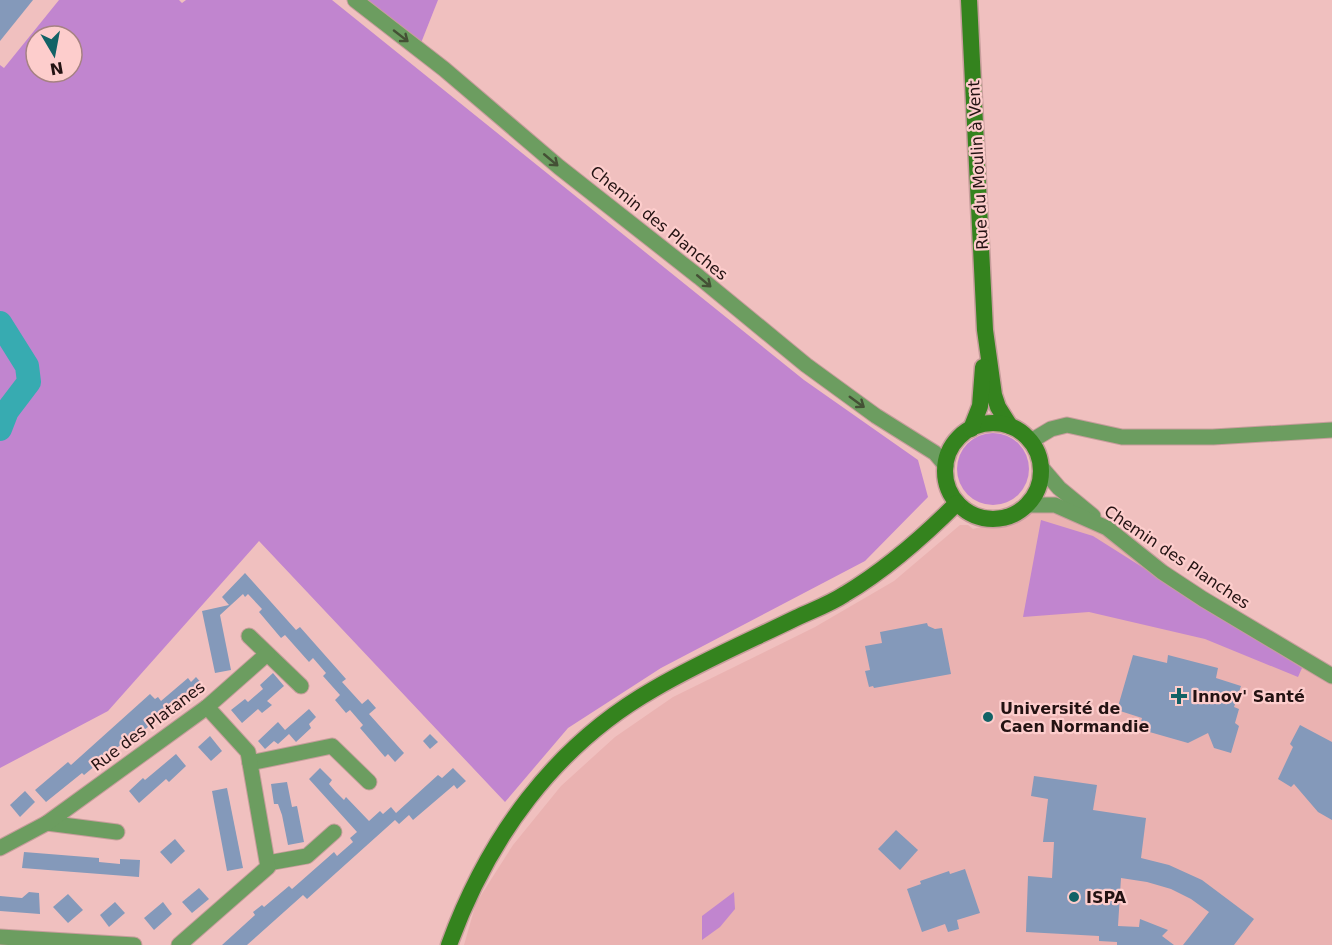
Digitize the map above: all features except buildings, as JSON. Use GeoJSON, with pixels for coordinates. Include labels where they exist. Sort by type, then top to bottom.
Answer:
{"type":"FeatureCollection","features":[{"type":"Feature","properties":{"kind":"main road","name":"Rue du Moulin à Vent"},"geometry":{"type":"LineString","coordinates":[[969,0],[985,330]]}},
{"type":"Feature","properties":{"kind":"main road"},"geometry":{"type":"LineString","coordinates":[[971,429],[980,406],[985,330]]}},
{"type":"Feature","properties":{"kind":"main road"},"geometry":{"type":"LineString","coordinates":[[985,330],[994,395],[998,407],[1010,426]]}},
{"type":"Feature","properties":{"kind":"main road"},"geometry":{"type":"LineString","coordinates":[[986,424],[1010,426],[1031,441],[1040,458],[1041,481],[1036,494],[1028,505],[1012,516],[990,519],[967,511],[957,503],[948,486],[946,466],[949,453],[958,439],[971,429],[986,424]]}},
{"type":"Feature","properties":{"kind":"main road"},"geometry":{"type":"LineString","coordinates":[[450,945],[461,913],[477,879],[510,821],[545,778],[599,726],[653,690],[682,674],[844,595],[888,566],[957,503]]}},
{"type":"Feature","properties":{"kind":"street","name":"Chemin des Planches"},"geometry":{"type":"LineString","coordinates":[[355,0],[444,69],[559,167],[806,365],[876,416],[934,453],[946,466]]}},
{"type":"Feature","properties":{"kind":"street"},"geometry":{"type":"LineString","coordinates":[[1031,441],[1051,429],[1068,426],[1122,436],[1213,437],[1332,430]]}},
{"type":"Feature","properties":{"kind":"street"},"geometry":{"type":"LineString","coordinates":[[1041,467],[1059,488],[1107,528]]}},
{"type":"Feature","properties":{"kind":"street","name":"Chemin des Planches"},"geometry":{"type":"LineString","coordinates":[[1028,505],[1055,505],[1107,528],[1162,572],[1332,676]]}},
{"type":"Feature","properties":{"kind":"street"},"geometry":{"type":"LineString","coordinates":[[249,636],[301,686]]}},
{"type":"Feature","properties":{"kind":"street","name":"Rue des Platanes"},"geometry":{"type":"LineString","coordinates":[[0,848],[47,823],[207,707],[267,654]]}},
{"type":"Feature","properties":{"kind":"street"},"geometry":{"type":"LineString","coordinates":[[179,945],[267,870],[268,863],[248,752],[207,707]]}},
{"type":"Feature","properties":{"kind":"street"},"geometry":{"type":"LineString","coordinates":[[250,763],[332,746],[369,782]]}},
{"type":"Feature","properties":{"kind":"street"},"geometry":{"type":"LineString","coordinates":[[47,823],[117,832]]}},
{"type":"Feature","properties":{"kind":"street"},"geometry":{"type":"LineString","coordinates":[[268,863],[307,856],[334,832]]}},
{"type":"Feature","properties":{"kind":"street"},"geometry":{"type":"LineString","coordinates":[[0,937],[134,945]]}},
{"type":"Feature","properties":{"kind":"shaded area"},"geometry":{"type":"Polygon","coordinates":[[[59,0],[179,0],[182,3],[186,0],[332,0],[804,380],[918,460],[928,497],[865,561],[661,668],[568,728],[505,802],[259,541],[108,711],[0,768],[0,65],[4,68],[24,43],[24,84],[84,84],[84,24],[40,24],[59,0]]]}},
{"type":"Feature","properties":{"kind":"shaded area"},"geometry":{"type":"Polygon","coordinates":[[[368,0],[438,0],[421,43],[368,0]]]}},
{"type":"Feature","properties":{"kind":"shaded area"},"geometry":{"type":"Polygon","coordinates":[[[993,433],[1013,439],[1023,449],[1029,469],[1023,489],[1013,499],[993,505],[973,499],[963,489],[957,469],[963,449],[973,439],[993,433]]]}},
{"type":"Feature","properties":{"kind":"shaded area","name":"Université de Caen Normandie"},"geometry":{"type":"Polygon","coordinates":[[[1043,508],[1101,533],[1121,550],[1162,572],[1332,676],[1332,945],[464,945],[476,903],[513,845],[561,786],[615,737],[673,697],[815,627],[894,581],[960,525],[968,525],[973,529],[1025,516],[1030,511],[1043,508]]]}},
{"type":"Feature","properties":{"kind":"shaded area"},"geometry":{"type":"Polygon","coordinates":[[[1041,520],[1093,536],[1302,668],[1298,677],[1205,639],[1089,612],[1023,617],[1041,520]]]}},
{"type":"Feature","properties":{"kind":"shaded area"},"geometry":{"type":"Polygon","coordinates":[[[734,892],[735,909],[720,927],[702,940],[702,916],[734,892]]]}},
{"type":"Feature","properties":{"kind":"waterway"},"geometry":{"type":"LineString","coordinates":[[0,323],[27,366],[29,382],[7,411],[0,429]]}},
{"type":"Feature","properties":{"kind":"place","name":"Innov' Santé"},"geometry":{"type":"Point","coordinates":[1179,696]}},
{"type":"Feature","properties":{"kind":"place","name":"Université de Caen Normandie"},"geometry":{"type":"Point","coordinates":[988,717]}},
{"type":"Feature","properties":{"kind":"place","name":"ISPA"},"geometry":{"type":"Point","coordinates":[1074,897]}}]}
